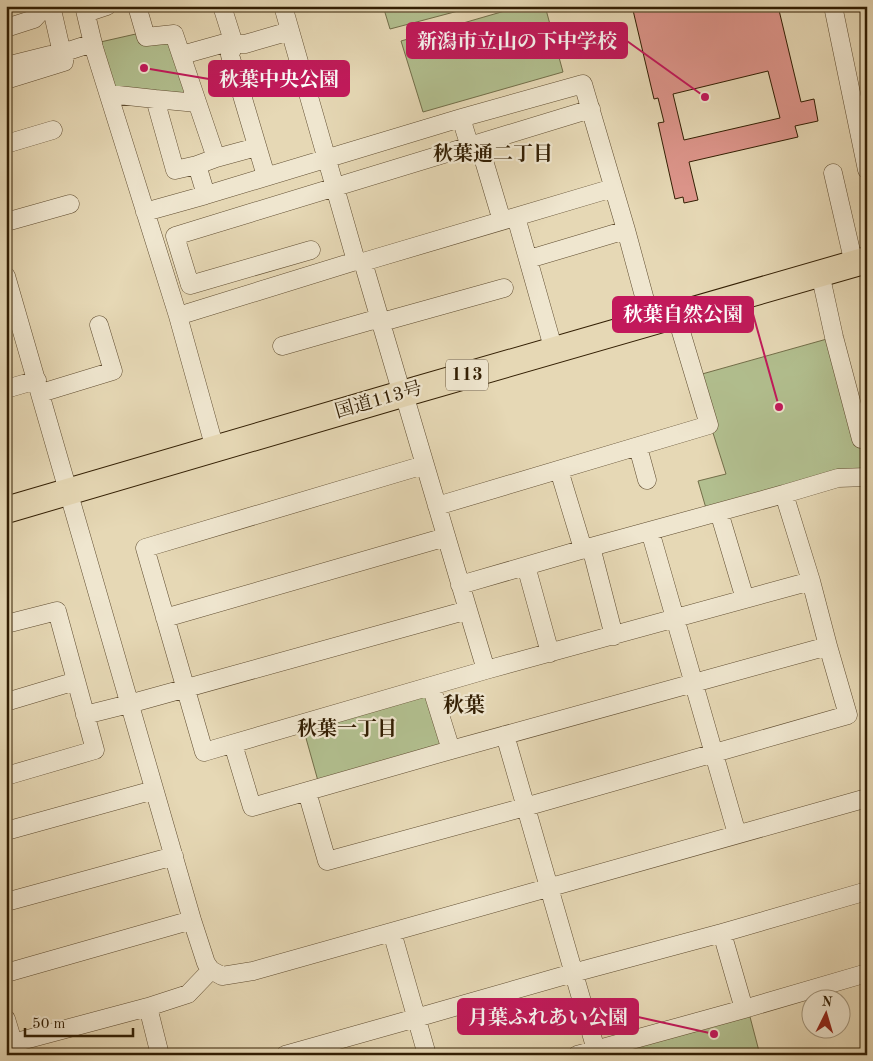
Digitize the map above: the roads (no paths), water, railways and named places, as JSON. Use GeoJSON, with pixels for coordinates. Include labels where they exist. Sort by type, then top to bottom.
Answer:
{"type":"FeatureCollection","features":[{"type":"Feature","properties":{"kind":"highway","name":"国道113号"},"geometry":{"type":"LineString","coordinates":[[6,510],[860,262]]}},
{"type":"Feature","properties":{"kind":"street"},"geometry":{"type":"LineString","coordinates":[[107,6],[85,9],[93,43],[178,316],[215,449]]}},
{"type":"Feature","properties":{"kind":"street"},"geometry":{"type":"LineString","coordinates":[[137,6],[146,37],[174,34],[216,158]]}},
{"type":"Feature","properties":{"kind":"street"},"geometry":{"type":"LineString","coordinates":[[222,6],[234,44],[230,55],[266,176]]}},
{"type":"Feature","properties":{"kind":"street"},"geometry":{"type":"LineString","coordinates":[[283,6],[335,187],[381,320],[486,670]]}},
{"type":"Feature","properties":{"kind":"street"},"geometry":{"type":"LineString","coordinates":[[833,6],[867,170]]}},
{"type":"Feature","properties":{"kind":"street"},"geometry":{"type":"LineString","coordinates":[[6,28],[34,19],[43,8],[53,14],[64,62]]}},
{"type":"Feature","properties":{"kind":"street"},"geometry":{"type":"LineString","coordinates":[[182,55],[225,43],[244,44],[290,31]]}},
{"type":"Feature","properties":{"kind":"street"},"geometry":{"type":"LineString","coordinates":[[64,62],[65,52],[93,43]]}},
{"type":"Feature","properties":{"kind":"street"},"geometry":{"type":"LineString","coordinates":[[6,66],[52,54],[60,44]]}},
{"type":"Feature","properties":{"kind":"street"},"geometry":{"type":"LineString","coordinates":[[6,80],[64,62]]}},
{"type":"Feature","properties":{"kind":"street"},"geometry":{"type":"LineString","coordinates":[[146,212],[460,118],[583,84],[651,322]]}},
{"type":"Feature","properties":{"kind":"street"},"geometry":{"type":"LineString","coordinates":[[109,94],[197,103]]}},
{"type":"Feature","properties":{"kind":"street"},"geometry":{"type":"LineString","coordinates":[[155,99],[175,170],[257,147]]}},
{"type":"Feature","properties":{"kind":"street"},"geometry":{"type":"LineString","coordinates":[[311,250],[190,286],[175,236],[591,109]]}},
{"type":"Feature","properties":{"kind":"street"},"geometry":{"type":"LineString","coordinates":[[460,118],[529,259],[554,351]]}},
{"type":"Feature","properties":{"kind":"street"},"geometry":{"type":"LineString","coordinates":[[6,144],[53,130]]}},
{"type":"Feature","properties":{"kind":"street"},"geometry":{"type":"LineString","coordinates":[[197,164],[206,195]]}},
{"type":"Feature","properties":{"kind":"street"},"geometry":{"type":"LineString","coordinates":[[833,173],[860,262]]}},
{"type":"Feature","properties":{"kind":"street"},"geometry":{"type":"LineString","coordinates":[[178,316],[614,188]]}},
{"type":"Feature","properties":{"kind":"street"},"geometry":{"type":"LineString","coordinates":[[6,222],[70,204]]}},
{"type":"Feature","properties":{"kind":"street"},"geometry":{"type":"LineString","coordinates":[[529,259],[626,230]]}},
{"type":"Feature","properties":{"kind":"street"},"geometry":{"type":"LineString","coordinates":[[820,273],[834,337],[861,439],[867,438]]}},
{"type":"Feature","properties":{"kind":"street"},"geometry":{"type":"LineString","coordinates":[[6,276],[192,920],[206,963],[212,970],[222,976],[253,971],[867,798]]}},
{"type":"Feature","properties":{"kind":"street"},"geometry":{"type":"LineString","coordinates":[[282,346],[504,288]]}},
{"type":"Feature","properties":{"kind":"street"},"geometry":{"type":"LineString","coordinates":[[437,506],[710,426],[676,315]]}},
{"type":"Feature","properties":{"kind":"street"},"geometry":{"type":"LineString","coordinates":[[6,389],[39,387],[113,371],[99,325]]}},
{"type":"Feature","properties":{"kind":"street"},"geometry":{"type":"LineString","coordinates":[[638,447],[647,480]]}},
{"type":"Feature","properties":{"kind":"street"},"geometry":{"type":"LineString","coordinates":[[424,465],[145,548],[204,752],[486,670],[811,581]]}},
{"type":"Feature","properties":{"kind":"street"},"geometry":{"type":"LineString","coordinates":[[559,470],[587,548],[614,636]]}},
{"type":"Feature","properties":{"kind":"street"},"geometry":{"type":"LineString","coordinates":[[460,585],[838,478],[867,477]]}},
{"type":"Feature","properties":{"kind":"street"},"geometry":{"type":"LineString","coordinates":[[307,792],[327,861],[848,716],[811,581],[784,494]]}},
{"type":"Feature","properties":{"kind":"street"},"geometry":{"type":"LineString","coordinates":[[718,512],[745,599]]}},
{"type":"Feature","properties":{"kind":"street"},"geometry":{"type":"LineString","coordinates":[[650,531],[737,834]]}},
{"type":"Feature","properties":{"kind":"street"},"geometry":{"type":"LineString","coordinates":[[165,618],[446,537]]}},
{"type":"Feature","properties":{"kind":"street"},"geometry":{"type":"LineString","coordinates":[[526,566],[550,653]]}},
{"type":"Feature","properties":{"kind":"street"},"geometry":{"type":"LineString","coordinates":[[6,624],[57,610],[95,750],[6,776]]}},
{"type":"Feature","properties":{"kind":"street"},"geometry":{"type":"LineString","coordinates":[[85,715],[468,610]]}},
{"type":"Feature","properties":{"kind":"street"},"geometry":{"type":"LineString","coordinates":[[233,744],[252,807],[828,646]]}},
{"type":"Feature","properties":{"kind":"street"},"geometry":{"type":"LineString","coordinates":[[6,702],[76,682]]}},
{"type":"Feature","properties":{"kind":"street"},"geometry":{"type":"LineString","coordinates":[[431,686],[452,750]]}},
{"type":"Feature","properties":{"kind":"street"},"geometry":{"type":"LineString","coordinates":[[505,735],[596,1050]]}},
{"type":"Feature","properties":{"kind":"street"},"geometry":{"type":"LineString","coordinates":[[6,831],[154,790]]}},
{"type":"Feature","properties":{"kind":"street"},"geometry":{"type":"LineString","coordinates":[[6,902],[174,856]]}},
{"type":"Feature","properties":{"kind":"street"},"geometry":{"type":"LineString","coordinates":[[286,1055],[573,972],[722,933],[867,891]]}},
{"type":"Feature","properties":{"kind":"street"},"geometry":{"type":"LineString","coordinates":[[6,973],[192,920]]}},
{"type":"Feature","properties":{"kind":"street"},"geometry":{"type":"LineString","coordinates":[[392,932],[427,1055]]}},
{"type":"Feature","properties":{"kind":"street"},"geometry":{"type":"LineString","coordinates":[[722,933],[744,1009]]}},
{"type":"Feature","properties":{"kind":"street"},"geometry":{"type":"LineString","coordinates":[[6,1019],[15,1049],[188,994],[212,970]]}},
{"type":"Feature","properties":{"kind":"street"},"geometry":{"type":"LineString","coordinates":[[578,1055],[867,973]]}},
{"type":"Feature","properties":{"kind":"street"},"geometry":{"type":"LineString","coordinates":[[148,1007],[160,1055]]}},
{"type":"Feature","properties":{"kind":"place","name":"秋葉中央公園"},"geometry":{"type":"Point","coordinates":[144,68]}},
{"type":"Feature","properties":{"kind":"place","name":"新潟市立山の下中学校"},"geometry":{"type":"Point","coordinates":[705,97]}},
{"type":"Feature","properties":{"kind":"place","name":"秋葉自然公園"},"geometry":{"type":"Point","coordinates":[779,407]}},
{"type":"Feature","properties":{"kind":"place","name":"月葉ふれあい公園"},"geometry":{"type":"Point","coordinates":[714,1034]}},
{"type":"Feature","properties":{"kind":"district","name":"秋葉通二丁目"},"geometry":{"type":"Point","coordinates":[493,155]}},
{"type":"Feature","properties":{"kind":"district","name":"秋葉"},"geometry":{"type":"Point","coordinates":[464,706]}},
{"type":"Feature","properties":{"kind":"district","name":"秋葉一丁目"},"geometry":{"type":"Point","coordinates":[347,730]}}]}
